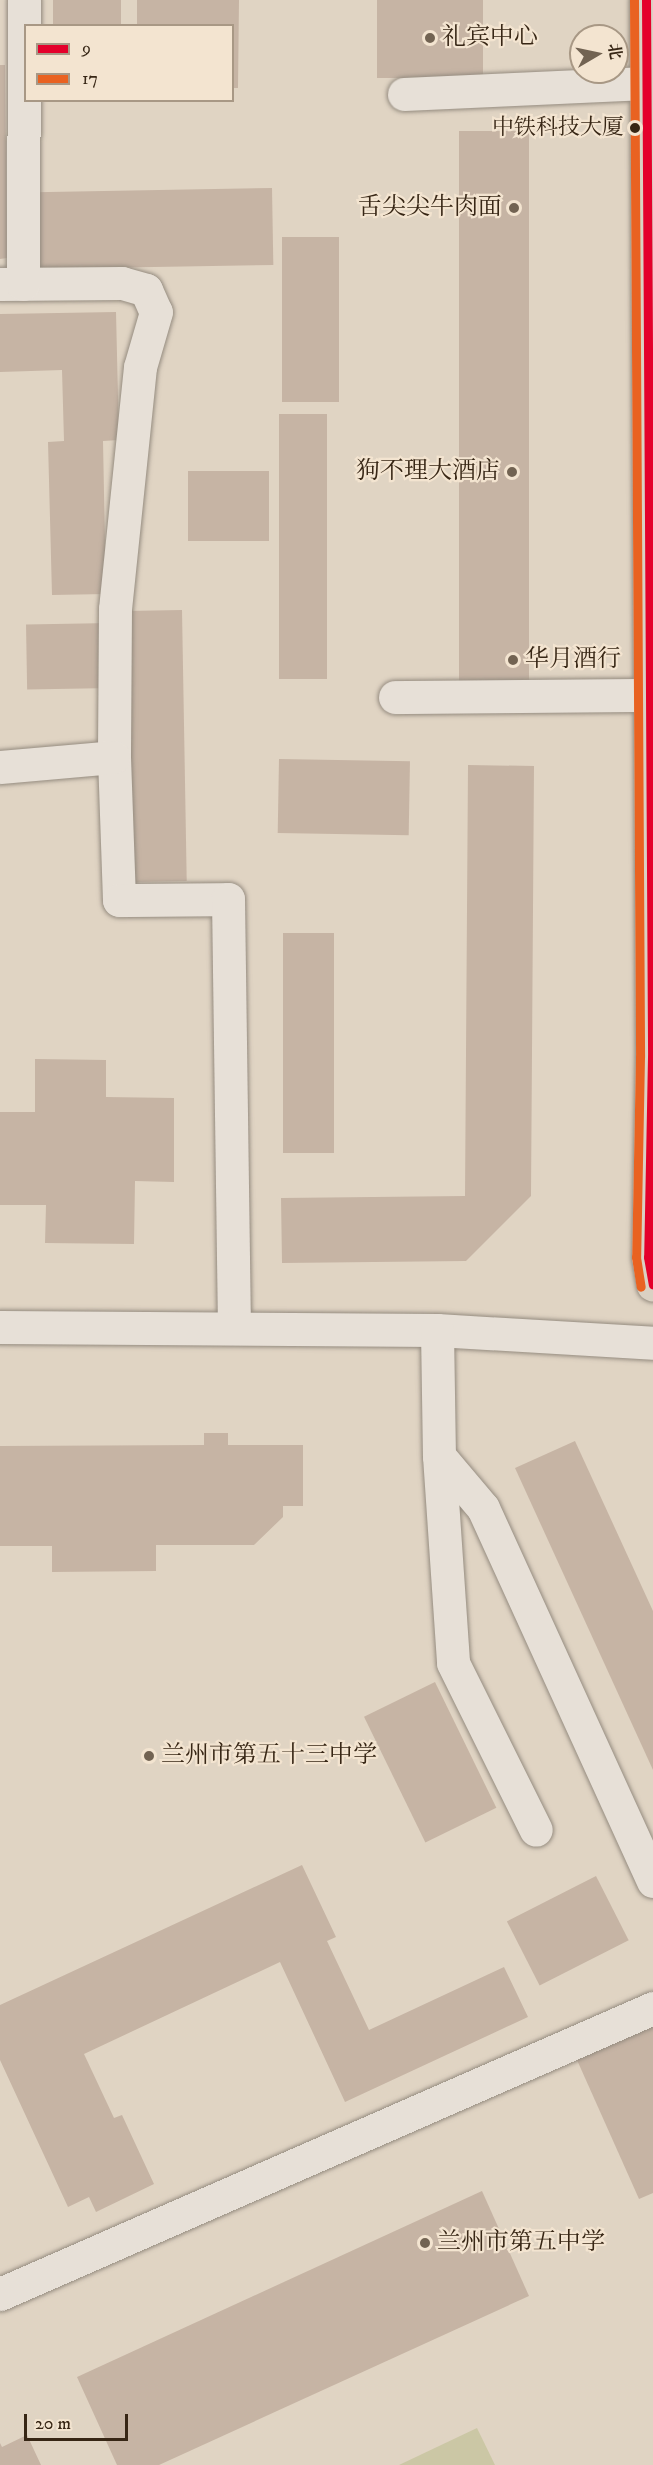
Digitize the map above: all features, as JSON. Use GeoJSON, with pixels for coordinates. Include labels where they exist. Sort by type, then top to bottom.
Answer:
{"type":"FeatureCollection","features":[{"type":"Feature","properties":{"kind":"main road"},"geometry":{"type":"LineString","coordinates":[[645,0],[652,1057],[648,1257],[653,1285]]}},
{"type":"Feature","properties":{"kind":"street"},"geometry":{"type":"LineString","coordinates":[[24,0],[12,284],[122,283],[146,290],[156,312],[142,358],[131,433],[115,609],[114,757],[119,900],[228,899],[234,1326]]}},
{"type":"Feature","properties":{"kind":"street"},"geometry":{"type":"LineString","coordinates":[[404,94],[646,83]]}},
{"type":"Feature","properties":{"kind":"street"},"geometry":{"type":"LineString","coordinates":[[395,697],[649,695]]}},
{"type":"Feature","properties":{"kind":"street"},"geometry":{"type":"LineString","coordinates":[[0,767],[114,757]]}},
{"type":"Feature","properties":{"kind":"street"},"geometry":{"type":"LineString","coordinates":[[0,1327],[234,1326],[436,1330],[653,1343]]}},
{"type":"Feature","properties":{"kind":"street"},"geometry":{"type":"LineString","coordinates":[[436,1330],[439,1456],[453,1663],[536,1830]]}},
{"type":"Feature","properties":{"kind":"street"},"geometry":{"type":"LineString","coordinates":[[439,1456],[483,1508],[653,1881]]}},
{"type":"Feature","properties":{"kind":"street"},"geometry":{"type":"LineString","coordinates":[[0,2294],[653,2008]]}},
{"type":"Feature","properties":{"kind":"shaded area"},"geometry":{"type":"Polygon","coordinates":[[[477,2428],[495,2465],[399,2465],[477,2428]]]}},
{"type":"Feature","properties":{"kind":"building"},"geometry":{"type":"Polygon","coordinates":[[[53,0],[121,0],[121,24],[53,24],[53,0]]]}},
{"type":"Feature","properties":{"kind":"building"},"geometry":{"type":"Polygon","coordinates":[[[137,0],[239,0],[238,88],[234,88],[234,24],[137,24],[137,0]]]}},
{"type":"Feature","properties":{"kind":"building","name":"礼宾中心"},"geometry":{"type":"Polygon","coordinates":[[[377,0],[483,0],[483,78],[377,78],[377,0]]]}},
{"type":"Feature","properties":{"kind":"building"},"geometry":{"type":"Polygon","coordinates":[[[0,65],[5,65],[7,258],[0,259],[0,65]]]}},
{"type":"Feature","properties":{"kind":"building"},"geometry":{"type":"Polygon","coordinates":[[[459,131],[529,131],[529,686],[459,686],[459,131]]]}},
{"type":"Feature","properties":{"kind":"building"},"geometry":{"type":"Polygon","coordinates":[[[272,188],[273,265],[36,269],[35,192],[272,188]]]}},
{"type":"Feature","properties":{"kind":"building"},"geometry":{"type":"Polygon","coordinates":[[[282,237],[339,237],[339,402],[282,402],[282,237]]]}},
{"type":"Feature","properties":{"kind":"building"},"geometry":{"type":"Polygon","coordinates":[[[116,312],[119,440],[103,441],[106,594],[52,595],[48,442],[64,441],[62,370],[0,372],[0,314],[116,312]]]}},
{"type":"Feature","properties":{"kind":"building"},"geometry":{"type":"Polygon","coordinates":[[[279,414],[327,414],[327,679],[279,679],[279,414]]]}},
{"type":"Feature","properties":{"kind":"building"},"geometry":{"type":"Polygon","coordinates":[[[188,471],[269,471],[269,541],[188,541],[188,471]]]}},
{"type":"Feature","properties":{"kind":"building"},"geometry":{"type":"Polygon","coordinates":[[[182,610],[187,881],[131,882],[126,611],[182,610]]]}},
{"type":"Feature","properties":{"kind":"building"},"geometry":{"type":"Polygon","coordinates":[[[111,623],[112,688],[27,689],[26,624],[111,623]]]}},
{"type":"Feature","properties":{"kind":"building"},"geometry":{"type":"Polygon","coordinates":[[[279,759],[410,761],[409,835],[278,833],[279,759]]]}},
{"type":"Feature","properties":{"kind":"building"},"geometry":{"type":"Polygon","coordinates":[[[468,765],[534,766],[531,1196],[466,1261],[282,1263],[281,1198],[465,1196],[468,765]]]}},
{"type":"Feature","properties":{"kind":"building"},"geometry":{"type":"Polygon","coordinates":[[[283,933],[334,933],[334,1153],[283,1153],[283,933]]]}},
{"type":"Feature","properties":{"kind":"building"},"geometry":{"type":"Polygon","coordinates":[[[35,1059],[106,1060],[106,1097],[174,1098],[174,1182],[135,1181],[134,1244],[45,1243],[46,1205],[0,1205],[0,1112],[35,1112],[35,1059]]]}},
{"type":"Feature","properties":{"kind":"building"},"geometry":{"type":"Polygon","coordinates":[[[204,1433],[228,1433],[228,1445],[303,1445],[303,1506],[283,1506],[283,1517],[254,1545],[156,1545],[156,1571],[52,1572],[52,1546],[0,1546],[0,1446],[204,1445],[204,1433]]]}},
{"type":"Feature","properties":{"kind":"building"},"geometry":{"type":"Polygon","coordinates":[[[575,1441],[653,1611],[653,1770],[515,1468],[575,1441]]]}},
{"type":"Feature","properties":{"kind":"building"},"geometry":{"type":"Polygon","coordinates":[[[435,1682],[496,1808],[425,1842],[364,1717],[435,1682]]]}},
{"type":"Feature","properties":{"kind":"building"},"geometry":{"type":"Polygon","coordinates":[[[302,1865],[336,1937],[327,1941],[369,2030],[504,1967],[528,2017],[345,2102],[280,1962],[84,2054],[114,2118],[122,2115],[154,2184],[96,2212],[89,2197],[68,2207],[0,2060],[0,2005],[302,1865]]]}},
{"type":"Feature","properties":{"kind":"building"},"geometry":{"type":"Polygon","coordinates":[[[596,1876],[629,1940],[540,1986],[507,1921],[596,1876]]]}},
{"type":"Feature","properties":{"kind":"building"},"geometry":{"type":"Polygon","coordinates":[[[653,2026],[653,2193],[639,2199],[577,2060],[653,2026]]]}},
{"type":"Feature","properties":{"kind":"building"},"geometry":{"type":"Polygon","coordinates":[[[482,2191],[529,2296],[159,2465],[117,2465],[77,2377],[482,2191]]]}},
{"type":"Feature","properties":{"kind":"building"},"geometry":{"type":"Polygon","coordinates":[[[27,2435],[41,2465],[0,2465],[0,2443],[2,2447],[27,2435]]]}},
{"type":"Feature","properties":{"kind":"transit line","name":"17"},"geometry":{"type":"LineString","coordinates":[[634,0],[640,1057],[636,1257],[641,1287]]}},
{"type":"Feature","properties":{"kind":"transit line","name":"9"},"geometry":{"type":"LineString","coordinates":[[646,0],[652,1057],[648,1257],[653,1285]]}},
{"type":"Feature","properties":{"kind":"place","name":"礼宾中心"},"geometry":{"type":"Point","coordinates":[430,38]}},
{"type":"Feature","properties":{"kind":"place","name":"中铁科技大厦"},"geometry":{"type":"Point","coordinates":[635,128]}},
{"type":"Feature","properties":{"kind":"place","name":"舌尖尖牛肉面"},"geometry":{"type":"Point","coordinates":[514,208]}},
{"type":"Feature","properties":{"kind":"place","name":"狗不理大酒店"},"geometry":{"type":"Point","coordinates":[512,472]}},
{"type":"Feature","properties":{"kind":"place","name":"华月酒行"},"geometry":{"type":"Point","coordinates":[513,660]}},
{"type":"Feature","properties":{"kind":"place","name":"兰州市第五十三中学"},"geometry":{"type":"Point","coordinates":[149,1756]}},
{"type":"Feature","properties":{"kind":"place","name":"兰州市第五中学"},"geometry":{"type":"Point","coordinates":[425,2243]}}]}
